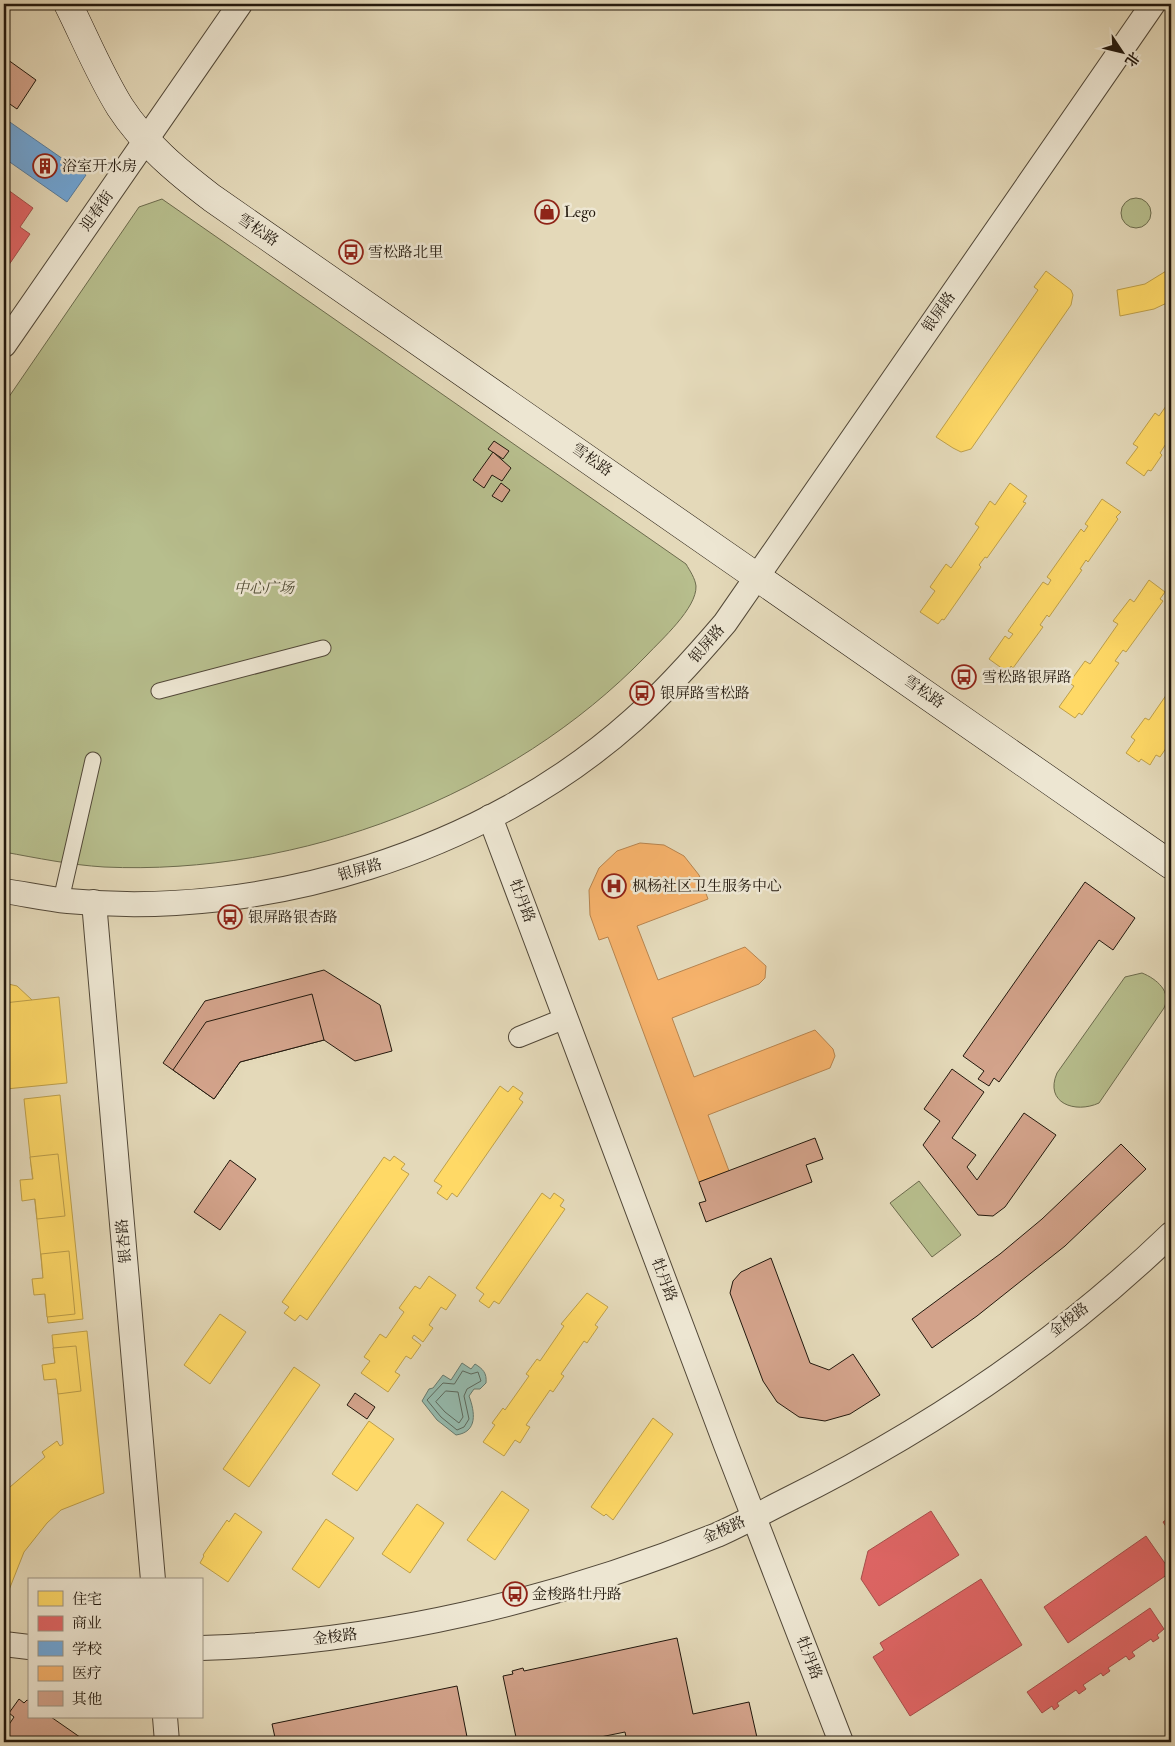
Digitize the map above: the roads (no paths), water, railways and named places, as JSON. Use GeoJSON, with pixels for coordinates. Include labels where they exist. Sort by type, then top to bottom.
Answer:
{"type":"FeatureCollection","features":[{"type":"Feature","properties":{"kind":"main road","name":"雪松路"},"geometry":{"type":"LineString","coordinates":[[68,4],[120,106],[152,132],[763,568],[1171,864]]}},
{"type":"Feature","properties":{"kind":"main road","name":"雪松路"},"geometry":{"type":"LineString","coordinates":[[89,4],[136,96],[152,132]]}},
{"type":"Feature","properties":{"kind":"main road","name":"雪松路"},"geometry":{"type":"LineString","coordinates":[[763,568],[1171,842]]}},
{"type":"Feature","properties":{"kind":"street","name":"迎春街"},"geometry":{"type":"LineString","coordinates":[[4,345],[240,4]]}},
{"type":"Feature","properties":{"kind":"street","name":"银屏路"},"geometry":{"type":"LineString","coordinates":[[4,891],[61,900],[132,903],[219,899],[308,885],[399,858],[490,817],[546,784],[632,722],[685,669],[725,623],[1153,4]]}},
{"type":"Feature","properties":{"kind":"street"},"geometry":{"type":"LineString","coordinates":[[159,692],[323,648]]}},
{"type":"Feature","properties":{"kind":"street"},"geometry":{"type":"LineString","coordinates":[[61,900],[93,760]]}},
{"type":"Feature","properties":{"kind":"street","name":"牡丹路"},"geometry":{"type":"LineString","coordinates":[[490,817],[841,1742]]}},
{"type":"Feature","properties":{"kind":"street","name":"银杏路"},"geometry":{"type":"LineString","coordinates":[[94,902],[153,1578]]}},
{"type":"Feature","properties":{"kind":"street"},"geometry":{"type":"LineString","coordinates":[[519,1037],[566,1018]]}},
{"type":"Feature","properties":{"kind":"street","name":"金梭路"},"geometry":{"type":"LineString","coordinates":[[202,1648],[282,1644],[437,1621],[528,1599],[656,1558],[720,1534],[825,1481],[955,1404],[1045,1340],[1107,1290],[1171,1234]]}},
{"type":"Feature","properties":{"kind":"street"},"geometry":{"type":"LineString","coordinates":[[4,1644],[28,1646]]}},
{"type":"Feature","properties":{"kind":"street"},"geometry":{"type":"LineString","coordinates":[[165,1718],[167,1742]]}},
{"type":"Feature","properties":{"kind":"water"},"geometry":{"type":"Polygon","coordinates":[[[462,1363],[471,1369],[475,1364],[480,1368],[485,1374],[486,1383],[480,1389],[474,1389],[469,1396],[473,1408],[471,1426],[463,1433],[456,1435],[437,1420],[422,1401],[429,1389],[433,1388],[443,1375],[451,1380],[462,1363]]]}},
{"type":"Feature","properties":{"kind":"place","name":"浴室开水房"},"geometry":{"type":"Point","coordinates":[45,166]}},
{"type":"Feature","properties":{"kind":"place","name":"Lego"},"geometry":{"type":"Point","coordinates":[547,212]}},
{"type":"Feature","properties":{"kind":"place","name":"雪松路北里"},"geometry":{"type":"Point","coordinates":[351,252]}},
{"type":"Feature","properties":{"kind":"place","name":"雪松路银屏路"},"geometry":{"type":"Point","coordinates":[964,677]}},
{"type":"Feature","properties":{"kind":"place","name":"银屏路雪松路"},"geometry":{"type":"Point","coordinates":[642,693]}},
{"type":"Feature","properties":{"kind":"place","name":"枫杨社区卫生服务中心"},"geometry":{"type":"Point","coordinates":[614,886]}},
{"type":"Feature","properties":{"kind":"place","name":"银屏路银杏路"},"geometry":{"type":"Point","coordinates":[230,917]}},
{"type":"Feature","properties":{"kind":"place","name":"金梭路牡丹路"},"geometry":{"type":"Point","coordinates":[515,1594]}},
{"type":"Feature","properties":{"kind":"park label","name":"中心广场"},"geometry":{"type":"Point","coordinates":[264,588]}}]}
